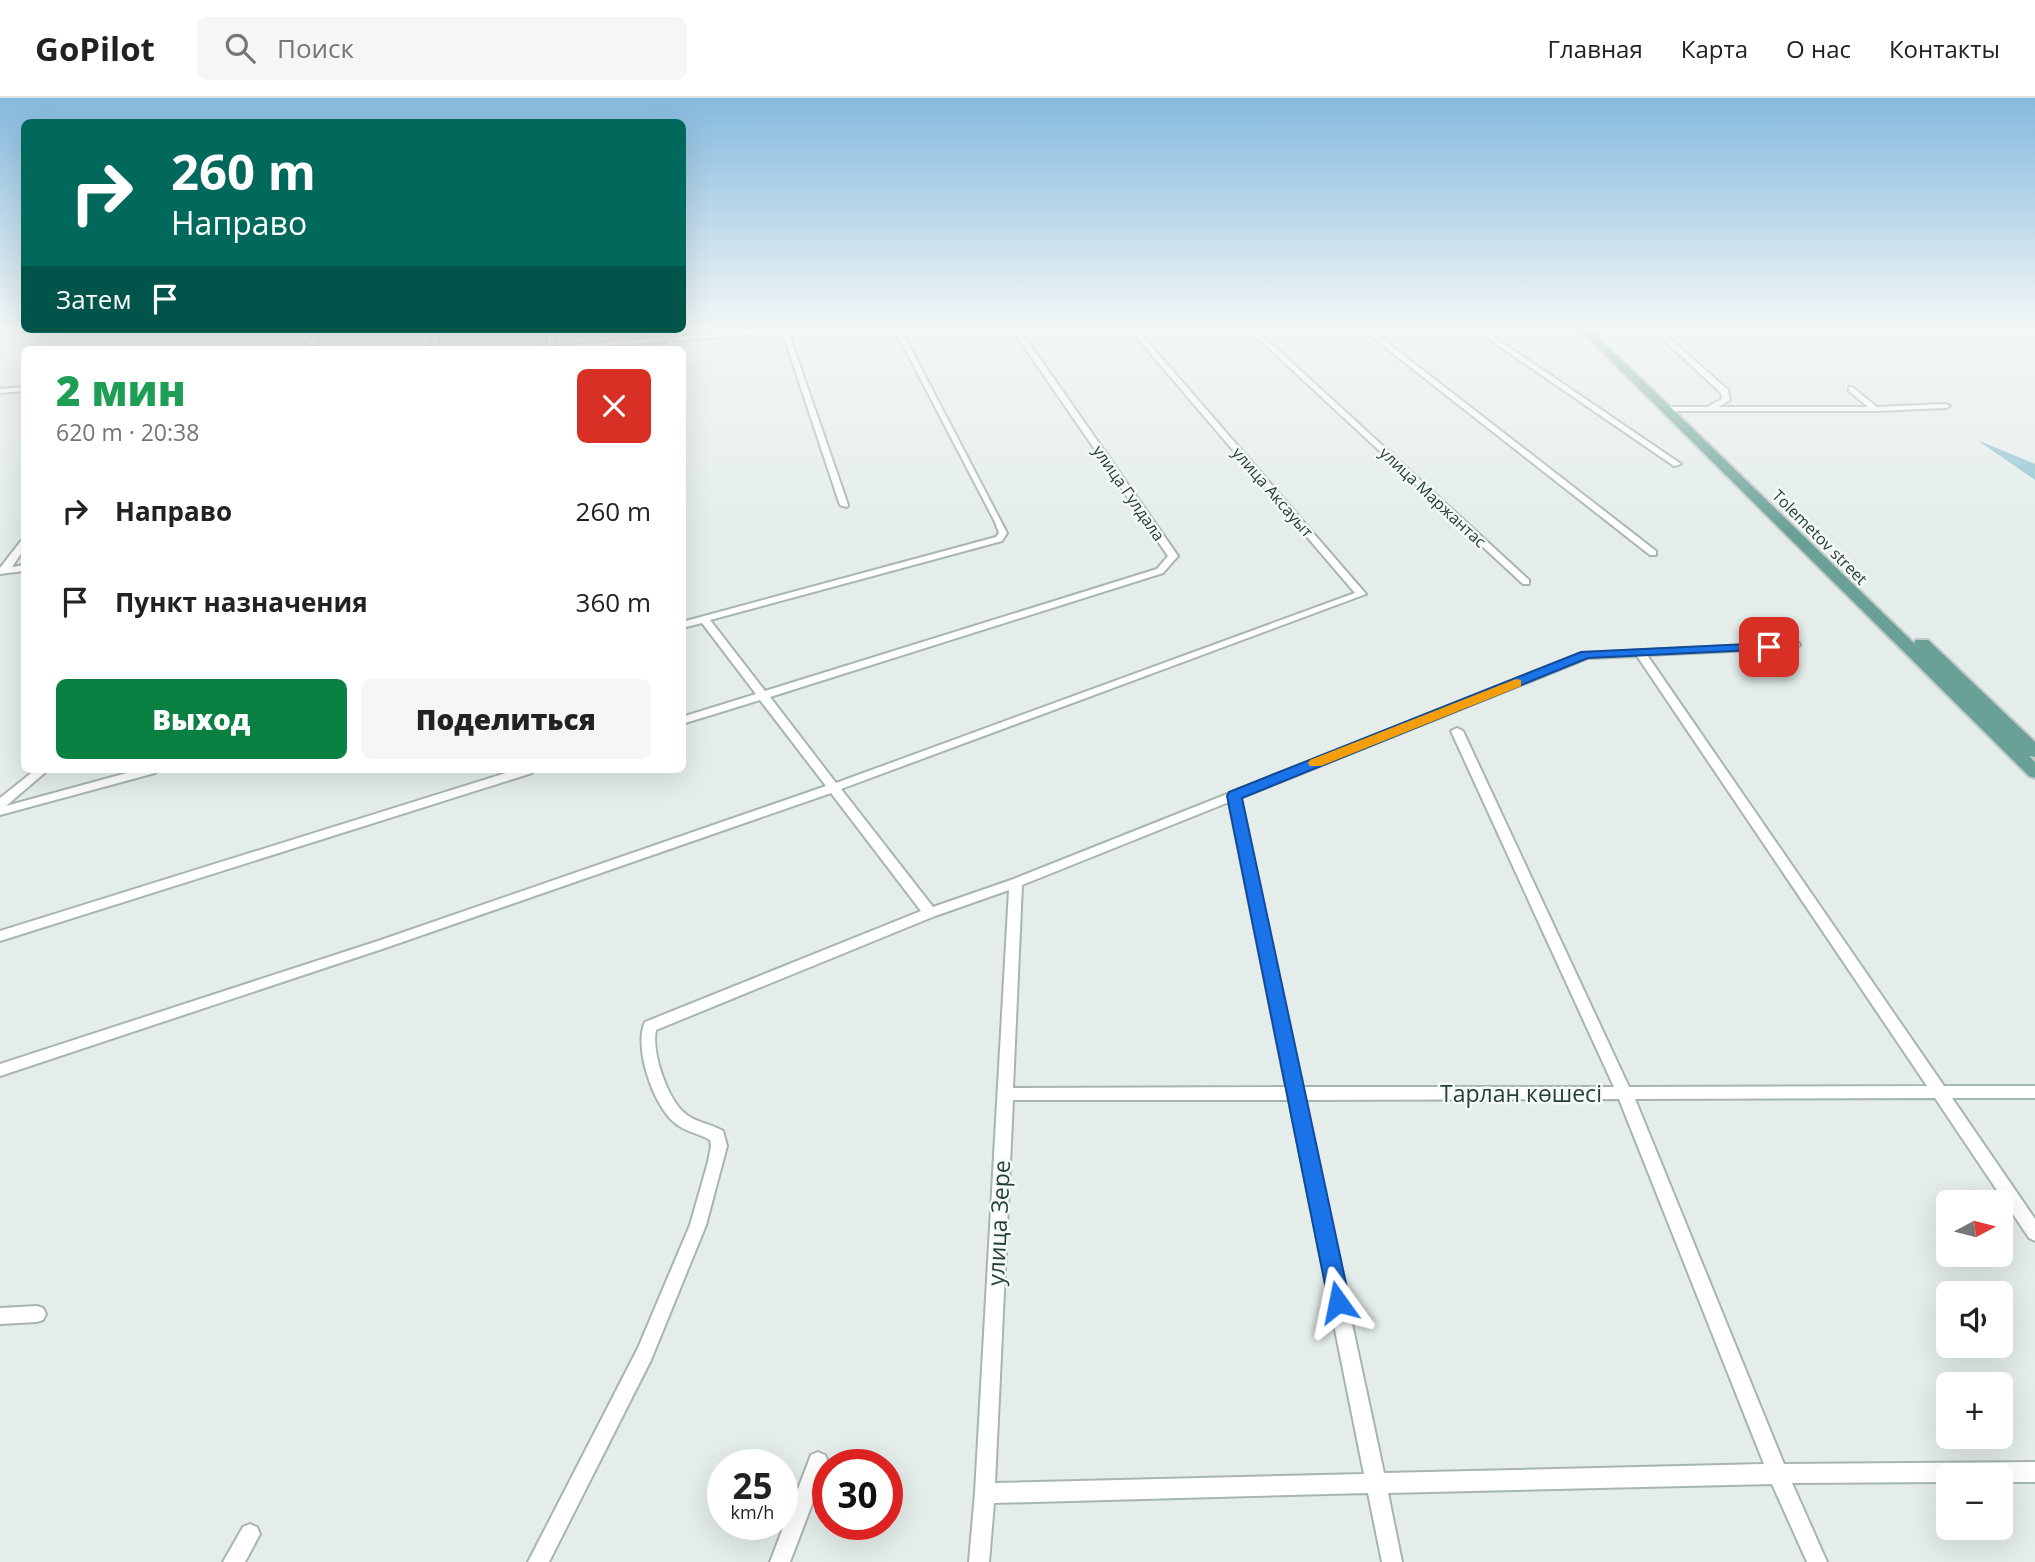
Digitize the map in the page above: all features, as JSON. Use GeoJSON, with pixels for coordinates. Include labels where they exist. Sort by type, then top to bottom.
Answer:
{"type":"FeatureCollection","features":[{"type":"Feature","properties":{"kind":"main road","name":"Tolemetov street"},"geometry":{"type":"LineString","coordinates":[[1656,394],[2035,752]]}},
{"type":"Feature","properties":{"kind":"main road","name":"Tolemetov street"},"geometry":{"type":"LineString","coordinates":[[1658,394],[2035,772]]}},
{"type":"Feature","properties":{"kind":"street"},"geometry":{"type":"LineString","coordinates":[[806,394],[844,505]]}},
{"type":"Feature","properties":{"kind":"street"},"geometry":{"type":"LineString","coordinates":[[686,624],[999,539],[1003,533],[999,522],[932,394]]}},
{"type":"Feature","properties":{"kind":"street","name":"улица Гулдала"},"geometry":{"type":"LineString","coordinates":[[1061,394],[1173,556]]}},
{"type":"Feature","properties":{"kind":"street","name":"улица Аксауыт"},"geometry":{"type":"LineString","coordinates":[[833,788],[1361,594],[1189,394]]}},
{"type":"Feature","properties":{"kind":"street","name":"улица Маржантас"},"geometry":{"type":"LineString","coordinates":[[1322,394],[1526,582]]}},
{"type":"Feature","properties":{"kind":"street"},"geometry":{"type":"LineString","coordinates":[[1449,394],[1653,553]]}},
{"type":"Feature","properties":{"kind":"street"},"geometry":{"type":"LineString","coordinates":[[1574,394],[1677,464]]}},
{"type":"Feature","properties":{"kind":"street"},"geometry":{"type":"LineString","coordinates":[[1708,409],[1726,400],[1725,394]]}},
{"type":"Feature","properties":{"kind":"street"},"geometry":{"type":"LineString","coordinates":[[1858,394],[1875,409]]}},
{"type":"Feature","properties":{"kind":"street"},"geometry":{"type":"LineString","coordinates":[[1672,409],[1875,409],[1946,406]]}},
{"type":"Feature","properties":{"kind":"street"},"geometry":{"type":"LineString","coordinates":[[2,571],[21,547]]}},
{"type":"Feature","properties":{"kind":"street"},"geometry":{"type":"LineString","coordinates":[[686,721],[1160,571],[1173,556]]}},
{"type":"Feature","properties":{"kind":"street"},"geometry":{"type":"LineString","coordinates":[[2,571],[21,568]]}},
{"type":"Feature","properties":{"kind":"street"},"geometry":{"type":"LineString","coordinates":[[704,618],[930,913]]}},
{"type":"Feature","properties":{"kind":"street"},"geometry":{"type":"LineString","coordinates":[[538,1562],[645,1354],[698,1225],[716,1162],[719,1146],[717,1136],[709,1130],[680,1120],[671,1110],[655,1070],[646,1030],[655,1023],[930,913],[1016,883],[1586,654],[1795,645]]}},
{"type":"Feature","properties":{"kind":"street"},"geometry":{"type":"LineString","coordinates":[[1640,652],[2035,1233]]}},
{"type":"Feature","properties":{"kind":"street"},"geometry":{"type":"LineString","coordinates":[[1457,731],[1625,1094],[1778,1474],[1817,1562]]}},
{"type":"Feature","properties":{"kind":"street"},"geometry":{"type":"LineString","coordinates":[[0,804],[38,773]]}},
{"type":"Feature","properties":{"kind":"street"},"geometry":{"type":"LineString","coordinates":[[0,811],[140,773]]}},
{"type":"Feature","properties":{"kind":"street"},"geometry":{"type":"LineString","coordinates":[[0,936],[518,773]]}},
{"type":"Feature","properties":{"kind":"street"},"geometry":{"type":"LineString","coordinates":[[0,1070],[383,944],[833,788]]}},
{"type":"Feature","properties":{"kind":"street"},"geometry":{"type":"LineString","coordinates":[[1234,796],[1392,1562]]}},
{"type":"Feature","properties":{"kind":"street","name":"улица Зере"},"geometry":{"type":"LineString","coordinates":[[979,1562],[985,1493],[1016,883]]}},
{"type":"Feature","properties":{"kind":"street","name":"Тарлан көшесі"},"geometry":{"type":"LineString","coordinates":[[1006,1094],[2035,1092]]}},
{"type":"Feature","properties":{"kind":"street"},"geometry":{"type":"LineString","coordinates":[[0,1316],[37,1314]]}},
{"type":"Feature","properties":{"kind":"street"},"geometry":{"type":"LineString","coordinates":[[985,1493],[1778,1474],[2035,1472]]}},
{"type":"Feature","properties":{"kind":"street"},"geometry":{"type":"LineString","coordinates":[[780,1562],[812,1478]]}},
{"type":"Feature","properties":{"kind":"street"},"geometry":{"type":"LineString","coordinates":[[233,1562],[250,1534]]}},
{"type":"Feature","properties":{"kind":"water"},"geometry":{"type":"Polygon","coordinates":[[[1977,440],[2035,464],[2035,480],[1977,440]]]}},
{"type":"Feature","properties":{"kind":"slow traffic"},"geometry":{"type":"LineString","coordinates":[[1316,763],[1516,683]]}},
{"type":"Feature","properties":{"kind":"route"},"geometry":{"type":"LineString","coordinates":[[1338,1302],[1234,796],[1586,654],[1769,647]]}}]}
